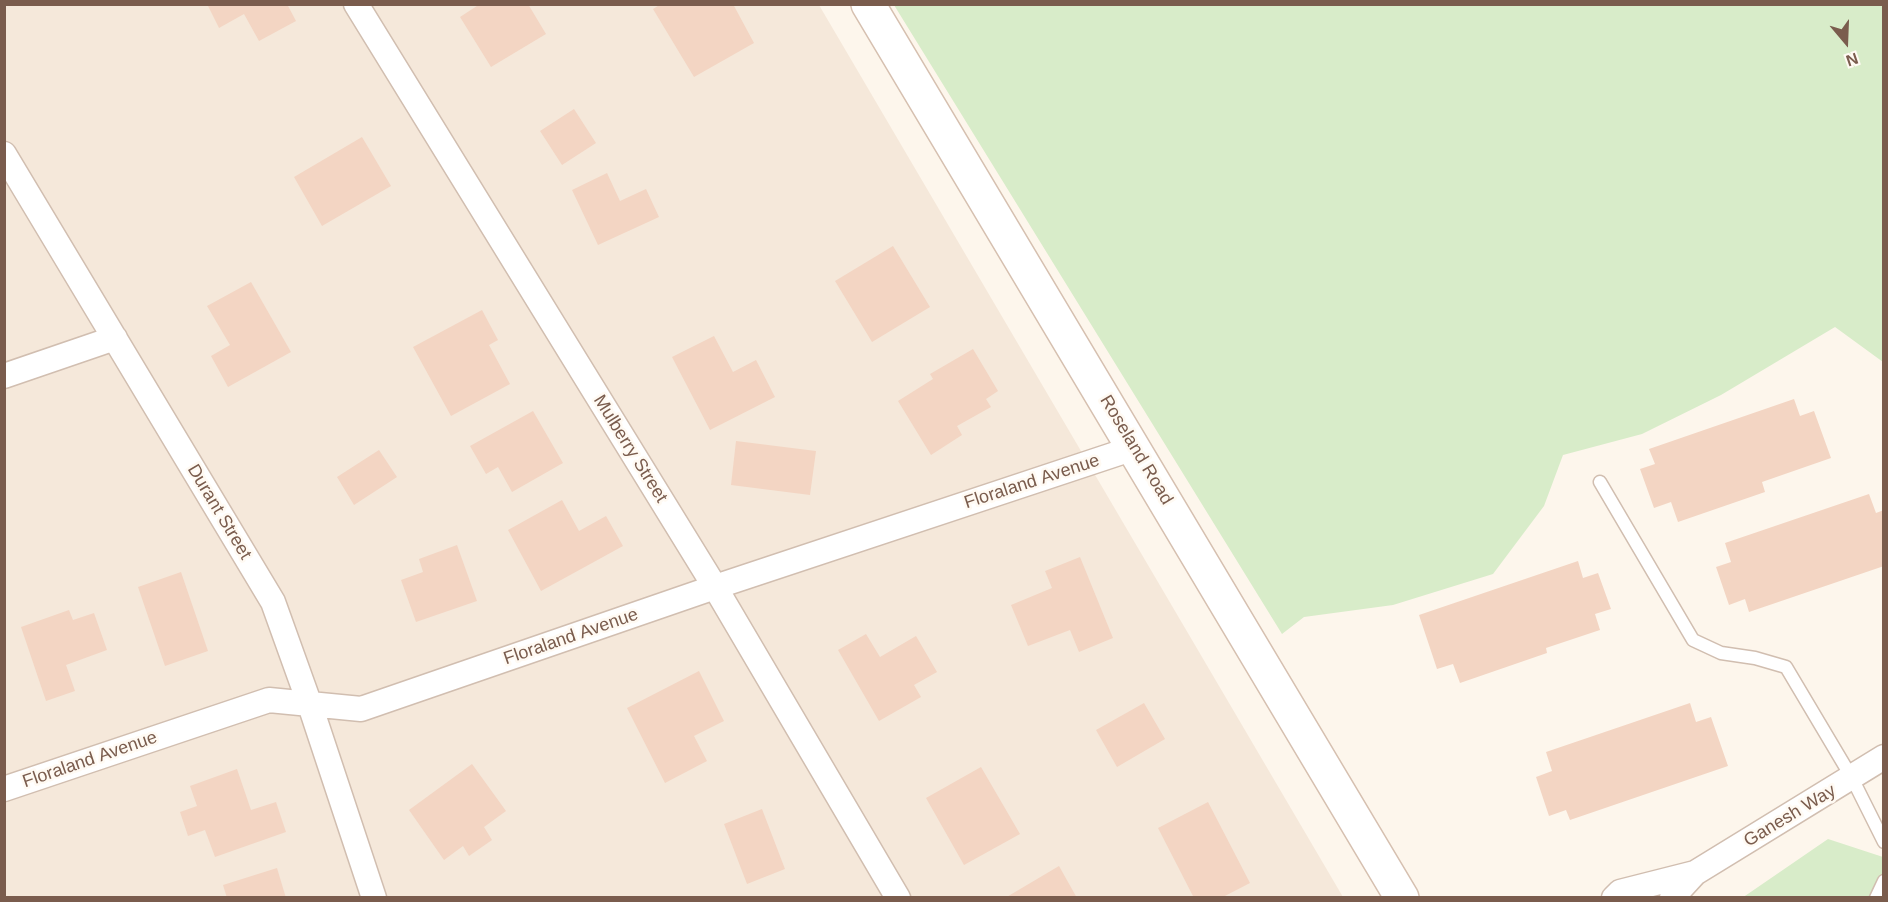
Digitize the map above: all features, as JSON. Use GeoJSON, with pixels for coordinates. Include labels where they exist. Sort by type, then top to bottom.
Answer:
{"type":"FeatureCollection","features":[{"type":"Feature","properties":{"kind":"main road","name":"Roseland Road"},"geometry":{"type":"LineString","coordinates":[[867,4],[1402,897]]}},
{"type":"Feature","properties":{"kind":"street","name":"Mulberry Street"},"geometry":{"type":"LineString","coordinates":[[356,4],[715,587],[898,897]]}},
{"type":"Feature","properties":{"kind":"street","name":"Durant Street"},"geometry":{"type":"LineString","coordinates":[[4,153],[273,602],[375,897]]}},
{"type":"Feature","properties":{"kind":"street"},"geometry":{"type":"LineString","coordinates":[[4,376],[115,338]]}},
{"type":"Feature","properties":{"kind":"street","name":"Floraland Avenue"},"geometry":{"type":"LineString","coordinates":[[4,789],[269,700],[361,709],[715,587],[1134,448]]}},
{"type":"Feature","properties":{"kind":"street","name":"Ganesh Way"},"geometry":{"type":"LineString","coordinates":[[1619,895],[1695,873],[1884,757]]}},
{"type":"Feature","properties":{"kind":"street","name":"Ganesh Way"},"geometry":{"type":"LineString","coordinates":[[1672,897],[1695,873]]}},
{"type":"Feature","properties":{"kind":"lane"},"geometry":{"type":"LineString","coordinates":[[1600,482],[1693,640],[1721,653],[1755,658],[1786,667],[1852,778],[1884,842]]}},
{"type":"Feature","properties":{"kind":"lane"},"geometry":{"type":"LineString","coordinates":[[1876,897],[1884,881]]}},
{"type":"Feature","properties":{"kind":"shaded area"},"geometry":{"type":"Polygon","coordinates":[[[5,4],[819,5],[1343,897],[5,898],[5,4]]]}},
{"type":"Feature","properties":{"kind":"green space"},"geometry":{"type":"Polygon","coordinates":[[[894,5],[1883,5],[1883,362],[1835,327],[1721,395],[1642,434],[1563,455],[1544,506],[1493,574],[1393,605],[1304,617],[1282,634],[894,5]]]}},
{"type":"Feature","properties":{"kind":"green space"},"geometry":{"type":"Polygon","coordinates":[[[1828,839],[1883,857],[1883,897],[1742,898],[1828,839]]]}},
{"type":"Feature","properties":{"kind":"building"},"geometry":{"type":"Polygon","coordinates":[[[207,4],[287,4],[296,21],[259,41],[244,14],[219,28],[207,4]]]}},
{"type":"Feature","properties":{"kind":"building"},"geometry":{"type":"Polygon","coordinates":[[[480,4],[528,4],[546,34],[491,67],[460,17],[480,4]]]}},
{"type":"Feature","properties":{"kind":"building"},"geometry":{"type":"Polygon","coordinates":[[[661,4],[733,4],[754,43],[694,77],[653,9],[661,4]]]}},
{"type":"Feature","properties":{"kind":"building"},"geometry":{"type":"Polygon","coordinates":[[[574,109],[596,143],[562,165],[540,131],[574,109]]]}},
{"type":"Feature","properties":{"kind":"building"},"geometry":{"type":"Polygon","coordinates":[[[362,137],[391,186],[322,226],[294,177],[362,137]]]}},
{"type":"Feature","properties":{"kind":"building"},"geometry":{"type":"Polygon","coordinates":[[[607,173],[620,201],[646,189],[659,217],[598,245],[572,190],[607,173]]]}},
{"type":"Feature","properties":{"kind":"building"},"geometry":{"type":"Polygon","coordinates":[[[893,246],[930,307],[872,342],[835,281],[893,246]]]}},
{"type":"Feature","properties":{"kind":"building"},"geometry":{"type":"Polygon","coordinates":[[[251,282],[291,352],[228,387],[211,356],[230,345],[207,306],[251,282]]]}},
{"type":"Feature","properties":{"kind":"building"},"geometry":{"type":"Polygon","coordinates":[[[482,310],[498,340],[489,345],[510,384],[451,416],[413,347],[482,310]]]}},
{"type":"Feature","properties":{"kind":"building"},"geometry":{"type":"Polygon","coordinates":[[[714,336],[733,372],[756,360],[775,397],[710,430],[672,357],[714,336]]]}},
{"type":"Feature","properties":{"kind":"building"},"geometry":{"type":"Polygon","coordinates":[[[973,349],[998,391],[986,399],[991,407],[957,426],[962,435],[931,455],[898,401],[933,379],[930,374],[973,349]]]}},
{"type":"Feature","properties":{"kind":"building"},"geometry":{"type":"Polygon","coordinates":[[[1794,399],[1800,416],[1814,411],[1831,458],[1762,482],[1765,492],[1678,522],[1671,502],[1654,508],[1640,469],[1655,464],[1649,449],[1794,399]]]}},
{"type":"Feature","properties":{"kind":"building"},"geometry":{"type":"Polygon","coordinates":[[[533,411],[563,463],[512,492],[498,467],[486,474],[470,446],[533,411]]]}},
{"type":"Feature","properties":{"kind":"building"},"geometry":{"type":"Polygon","coordinates":[[[736,441],[816,451],[810,495],[731,485],[736,441]]]}},
{"type":"Feature","properties":{"kind":"building"},"geometry":{"type":"Polygon","coordinates":[[[379,450],[397,477],[354,505],[337,477],[379,450]]]}},
{"type":"Feature","properties":{"kind":"building"},"geometry":{"type":"Polygon","coordinates":[[[1869,494],[1876,513],[1884,510],[1884,566],[1749,612],[1745,599],[1729,605],[1716,567],[1731,562],[1725,543],[1869,494]]]}},
{"type":"Feature","properties":{"kind":"building"},"geometry":{"type":"Polygon","coordinates":[[[562,500],[579,531],[606,516],[623,546],[541,591],[508,530],[562,500]]]}},
{"type":"Feature","properties":{"kind":"building"},"geometry":{"type":"Polygon","coordinates":[[[457,545],[477,601],[416,622],[401,580],[423,572],[419,559],[457,545]]]}},
{"type":"Feature","properties":{"kind":"building"},"geometry":{"type":"Polygon","coordinates":[[[1080,557],[1113,638],[1079,652],[1070,630],[1028,646],[1011,605],[1052,588],[1045,571],[1080,557]]]}},
{"type":"Feature","properties":{"kind":"building"},"geometry":{"type":"Polygon","coordinates":[[[1578,561],[1583,578],[1598,573],[1611,609],[1595,614],[1600,630],[1546,648],[1547,653],[1460,683],[1453,664],[1437,669],[1419,615],[1578,561]]]}},
{"type":"Feature","properties":{"kind":"building"},"geometry":{"type":"Polygon","coordinates":[[[181,572],[208,651],[165,666],[138,587],[181,572]]]}},
{"type":"Feature","properties":{"kind":"building"},"geometry":{"type":"Polygon","coordinates":[[[69,610],[73,620],[94,613],[107,650],[66,665],[75,691],[46,701],[21,627],[69,610]]]}},
{"type":"Feature","properties":{"kind":"building"},"geometry":{"type":"Polygon","coordinates":[[[866,634],[880,657],[916,636],[937,672],[914,685],[921,697],[879,721],[838,650],[866,634]]]}},
{"type":"Feature","properties":{"kind":"building"},"geometry":{"type":"Polygon","coordinates":[[[699,671],[724,721],[694,736],[707,761],[665,783],[627,708],[699,671]]]}},
{"type":"Feature","properties":{"kind":"building"},"geometry":{"type":"Polygon","coordinates":[[[1144,703],[1165,739],[1117,767],[1096,730],[1144,703]]]}},
{"type":"Feature","properties":{"kind":"building"},"geometry":{"type":"Polygon","coordinates":[[[1690,703],[1696,722],[1711,717],[1728,766],[1570,820],[1566,810],[1549,816],[1536,777],[1552,771],[1546,752],[1690,703]]]}},
{"type":"Feature","properties":{"kind":"building"},"geometry":{"type":"Polygon","coordinates":[[[472,764],[506,811],[484,827],[492,840],[469,856],[463,846],[444,860],[409,810],[472,764]]]}},
{"type":"Feature","properties":{"kind":"building"},"geometry":{"type":"Polygon","coordinates":[[[981,767],[1020,834],[964,865],[926,798],[981,767]]]}},
{"type":"Feature","properties":{"kind":"building"},"geometry":{"type":"Polygon","coordinates":[[[237,769],[251,810],[276,802],[286,832],[215,857],[205,830],[188,836],[180,812],[197,806],[190,786],[237,769]]]}},
{"type":"Feature","properties":{"kind":"building"},"geometry":{"type":"Polygon","coordinates":[[[1208,802],[1250,883],[1221,898],[1194,898],[1158,828],[1208,802]]]}},
{"type":"Feature","properties":{"kind":"building"},"geometry":{"type":"Polygon","coordinates":[[[762,809],[785,869],[747,884],[724,824],[762,809]]]}},
{"type":"Feature","properties":{"kind":"building"},"geometry":{"type":"Polygon","coordinates":[[[1059,866],[1077,898],[1005,898],[1059,866]]]}},
{"type":"Feature","properties":{"kind":"building"},"geometry":{"type":"Polygon","coordinates":[[[277,868],[286,898],[227,898],[223,885],[277,868]]]}}]}
